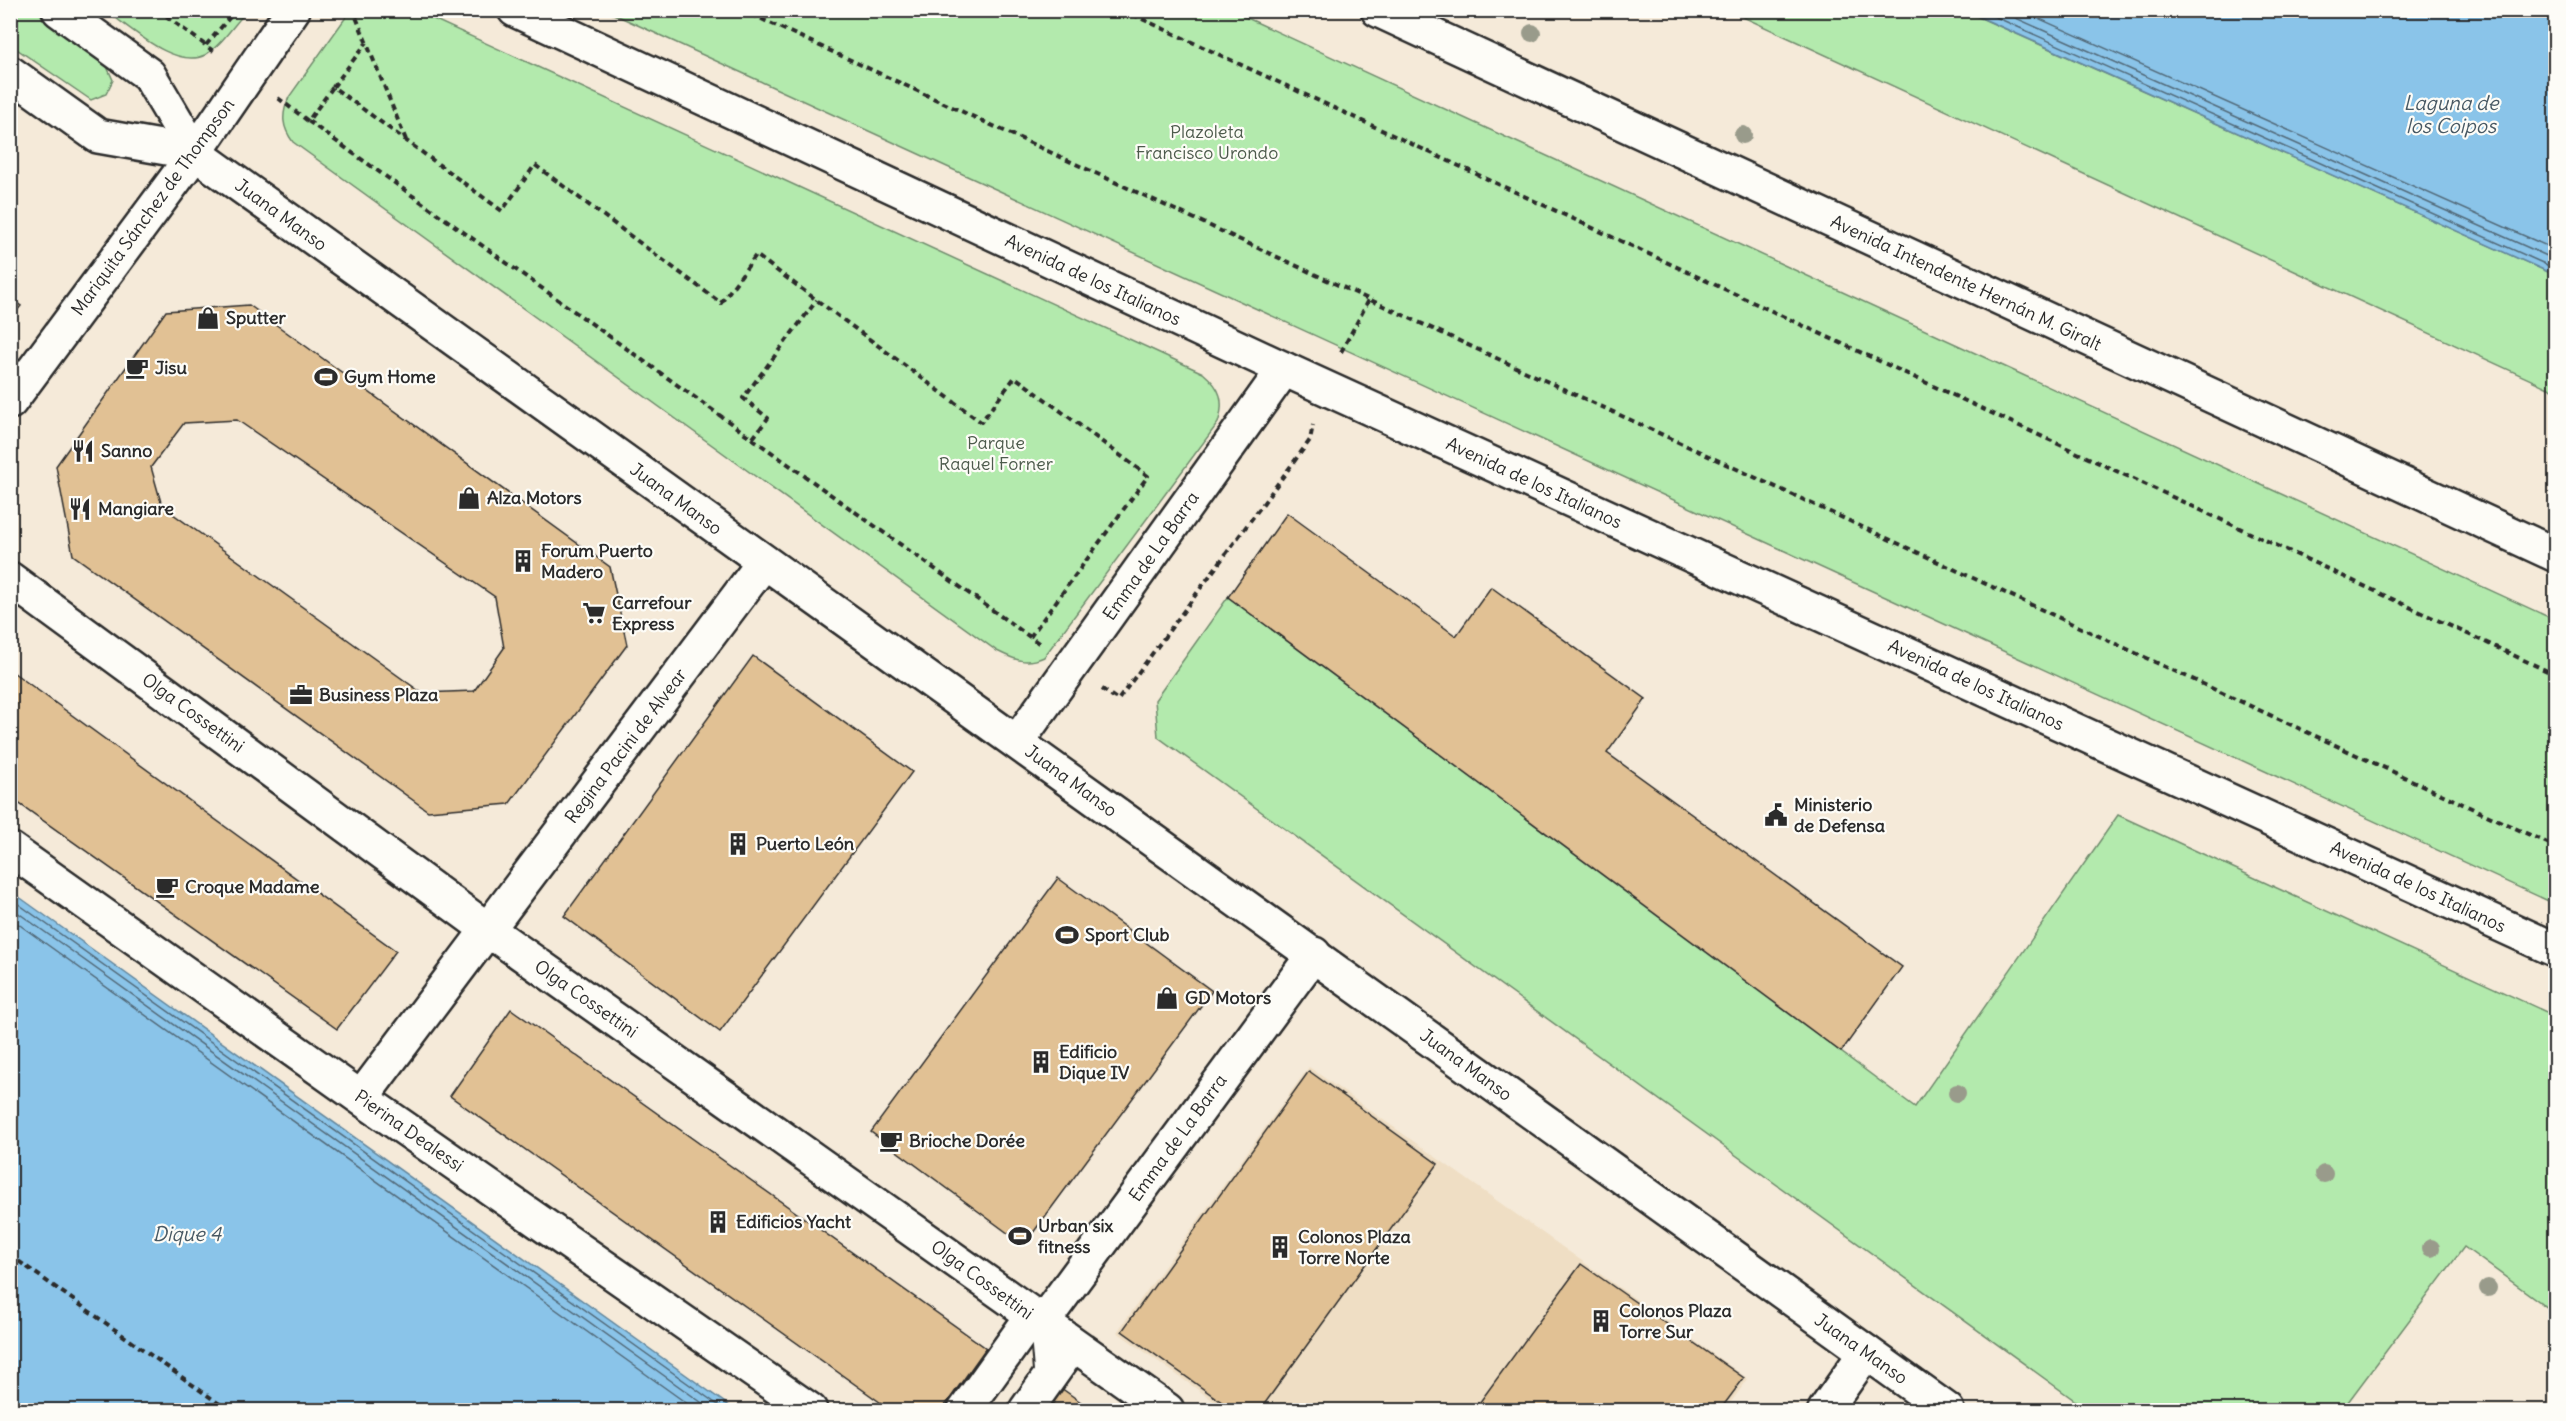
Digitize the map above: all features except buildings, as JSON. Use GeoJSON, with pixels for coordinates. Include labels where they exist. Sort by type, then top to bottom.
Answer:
{"type":"FeatureCollection","features":[{"type":"Feature","properties":{"kind":"street","name":"Juana Manso"},"geometry":{"type":"LineString","coordinates":[[59,10],[149,75],[195,153],[1314,954],[1605,1167],[1947,1410]]}},
{"type":"Feature","properties":{"kind":"street","name":"Mariquita Sánchez de Thompson"},"geometry":{"type":"LineString","coordinates":[[10,402],[195,153],[293,10]]}},
{"type":"Feature","properties":{"kind":"street","name":"Avenida de los Italianos"},"geometry":{"type":"LineString","coordinates":[[515,10],[1284,369],[2556,950]]}},
{"type":"Feature","properties":{"kind":"street","name":"Avenida Intendente Hernán M. Giralt"},"geometry":{"type":"LineString","coordinates":[[1378,10],[2556,555]]}},
{"type":"Feature","properties":{"kind":"street","name":"Juana Manso"},"geometry":{"type":"LineString","coordinates":[[10,73],[98,136],[195,153]]}},
{"type":"Feature","properties":{"kind":"street","name":"Emma de La Barra"},"geometry":{"type":"LineString","coordinates":[[1017,742],[1284,369]]}},
{"type":"Feature","properties":{"kind":"street","name":"Regina Pacini de Alvear"},"geometry":{"type":"LineString","coordinates":[[361,1098],[765,562]]}},
{"type":"Feature","properties":{"kind":"street","name":"Olga Cossettini"},"geometry":{"type":"LineString","coordinates":[[10,579],[487,929],[1167,1410]]}},
{"type":"Feature","properties":{"kind":"street","name":"Pierina Dealessi"},"geometry":{"type":"LineString","coordinates":[[10,849],[361,1098],[810,1410]]}},
{"type":"Feature","properties":{"kind":"street","name":"Emma de La Barra"},"geometry":{"type":"LineString","coordinates":[[964,1410],[1037,1319],[1314,954]]}},
{"type":"Feature","properties":{"kind":"street"},"geometry":{"type":"LineString","coordinates":[[1026,1410],[1073,1344]]}},
{"type":"Feature","properties":{"kind":"street"},"geometry":{"type":"LineString","coordinates":[[1825,1410],[1866,1352]]}},
{"type":"Feature","properties":{"kind":"lane"},"geometry":{"type":"LineString","coordinates":[[1037,1319],[1047,1382]]}},
{"type":"Feature","properties":{"kind":"path"},"geometry":{"type":"LineString","coordinates":[[159,10],[308,121],[1118,700],[1310,440],[1321,386]]}},
{"type":"Feature","properties":{"kind":"path"},"geometry":{"type":"LineString","coordinates":[[206,45],[236,10]]}},
{"type":"Feature","properties":{"kind":"path"},"geometry":{"type":"LineString","coordinates":[[350,10],[354,12],[407,140]]}},
{"type":"Feature","properties":{"kind":"path"},"geometry":{"type":"LineString","coordinates":[[742,10],[2556,847]]}},
{"type":"Feature","properties":{"kind":"path"},"geometry":{"type":"LineString","coordinates":[[1123,10],[2556,675]]}},
{"type":"Feature","properties":{"kind":"path"},"geometry":{"type":"LineString","coordinates":[[308,121],[367,42]]}},
{"type":"Feature","properties":{"kind":"path"},"geometry":{"type":"LineString","coordinates":[[333,87],[502,211],[536,165],[721,303],[756,255],[981,422],[1015,376],[1148,476],[1030,637]]}},
{"type":"Feature","properties":{"kind":"path"},"geometry":{"type":"LineString","coordinates":[[753,438],[768,418],[743,399],[817,300]]}},
{"type":"Feature","properties":{"kind":"path"},"geometry":{"type":"LineString","coordinates":[[1347,340],[1369,300]]}},
{"type":"Feature","properties":{"kind":"path"},"geometry":{"type":"LineString","coordinates":[[10,1255],[228,1410]]}},
{"type":"Feature","properties":{"kind":"shaded area"},"geometry":{"type":"Polygon","coordinates":[[[1309,1067],[1748,1379],[1725,1410],[1226,1410],[1117,1332],[1309,1067]]]}},
{"type":"Feature","properties":{"kind":"green space","name":"Parque Raquel Forner"},"geometry":{"type":"Polygon","coordinates":[[[351,10],[416,11],[1203,373],[1214,384],[1220,395],[1221,408],[1218,423],[1044,657],[1026,661],[1003,654],[293,142],[284,121],[289,97],[351,10]]]}},
{"type":"Feature","properties":{"kind":"green space"},"geometry":{"type":"Polygon","coordinates":[[[11,11],[36,11],[104,60],[113,80],[106,94],[91,100],[11,45],[11,11]]]}},
{"type":"Feature","properties":{"kind":"green space"},"geometry":{"type":"Polygon","coordinates":[[[106,11],[247,11],[211,51],[193,58],[180,57],[153,45],[106,11]]]}},
{"type":"Feature","properties":{"kind":"green space","name":"Plazoleta Francisco Urondo"},"geometry":{"type":"Polygon","coordinates":[[[607,11],[1232,11],[2555,620],[2555,904],[607,11]]]}},
{"type":"Feature","properties":{"kind":"green space"},"geometry":{"type":"Polygon","coordinates":[[[1730,11],[1965,11],[2555,275],[2555,391],[1730,11]]]}},
{"type":"Feature","properties":{"kind":"green space"},"geometry":{"type":"Polygon","coordinates":[[[1228,597],[1915,1107],[2118,815],[2555,1016],[2555,1313],[2464,1247],[2342,1410],[2088,1410],[1158,737],[1155,700],[1228,597]]]}},
{"type":"Feature","properties":{"kind":"water","name":"Laguna de los Coipos"},"geometry":{"type":"Polygon","coordinates":[[[1966,11],[2555,11],[2555,275],[1966,11]]]}},
{"type":"Feature","properties":{"kind":"water","name":"Dique 4"},"geometry":{"type":"Polygon","coordinates":[[[10,891],[22,899],[735,1410],[11,1410],[10,891]]]}},
{"type":"Feature","properties":{"kind":"place","name":"Sputter"},"geometry":{"type":"Point","coordinates":[208,318]}},
{"type":"Feature","properties":{"kind":"place","name":"Jisu"},"geometry":{"type":"Point","coordinates":[137,368]}},
{"type":"Feature","properties":{"kind":"place","name":"Gym Home"},"geometry":{"type":"Point","coordinates":[326,377]}},
{"type":"Feature","properties":{"kind":"place","name":"Sanno"},"geometry":{"type":"Point","coordinates":[83,451]}},
{"type":"Feature","properties":{"kind":"place","name":"Alza Motors"},"geometry":{"type":"Point","coordinates":[469,498]}},
{"type":"Feature","properties":{"kind":"place","name":"Mangiare"},"geometry":{"type":"Point","coordinates":[80,509]}},
{"type":"Feature","properties":{"kind":"place","name":"Forum Puerto Madero"},"geometry":{"type":"Point","coordinates":[523,561]}},
{"type":"Feature","properties":{"kind":"place","name":"Carrefour Express"},"geometry":{"type":"Point","coordinates":[594,613]}},
{"type":"Feature","properties":{"kind":"place","name":"Business Plaza"},"geometry":{"type":"Point","coordinates":[301,695]}},
{"type":"Feature","properties":{"kind":"place","name":"Ministerio de Defensa"},"geometry":{"type":"Point","coordinates":[1776,815]}},
{"type":"Feature","properties":{"kind":"place","name":"Puerto León"},"geometry":{"type":"Point","coordinates":[738,844]}},
{"type":"Feature","properties":{"kind":"place","name":"Croque Madame"},"geometry":{"type":"Point","coordinates":[167,887]}},
{"type":"Feature","properties":{"kind":"place","name":"Sport Club"},"geometry":{"type":"Point","coordinates":[1067,935]}},
{"type":"Feature","properties":{"kind":"place","name":"GD Motors"},"geometry":{"type":"Point","coordinates":[1167,998]}},
{"type":"Feature","properties":{"kind":"place","name":"Edificio Dique IV"},"geometry":{"type":"Point","coordinates":[1041,1062]}},
{"type":"Feature","properties":{"kind":"place","name":"Brioche Dorée"},"geometry":{"type":"Point","coordinates":[891,1141]}},
{"type":"Feature","properties":{"kind":"place","name":"Edificios Yacht"},"geometry":{"type":"Point","coordinates":[718,1222]}},
{"type":"Feature","properties":{"kind":"place","name":"Urban six fitness"},"geometry":{"type":"Point","coordinates":[1020,1236]}},
{"type":"Feature","properties":{"kind":"place","name":"Colonos Plaza Torre Norte"},"geometry":{"type":"Point","coordinates":[1280,1247]}},
{"type":"Feature","properties":{"kind":"place","name":"Colonos Plaza Torre Sur"},"geometry":{"type":"Point","coordinates":[1601,1321]}}]}
